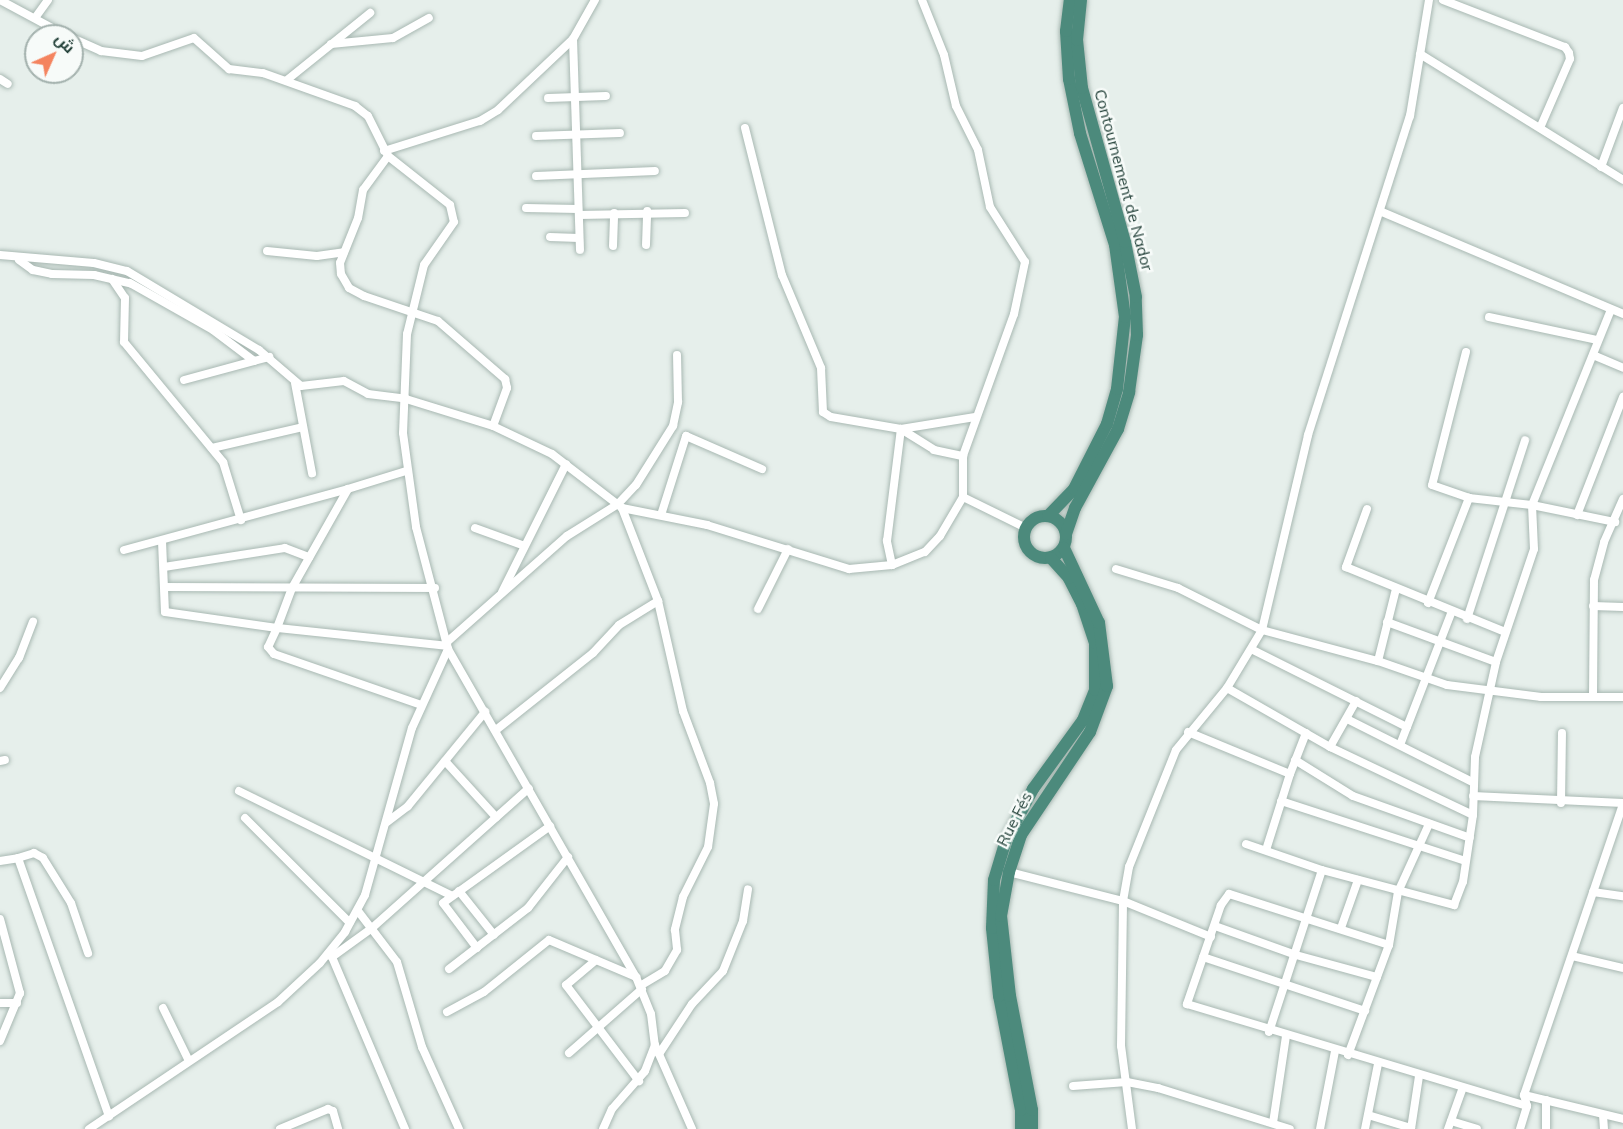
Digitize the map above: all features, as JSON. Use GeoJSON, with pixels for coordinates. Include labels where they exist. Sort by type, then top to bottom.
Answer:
{"type":"FeatureCollection","features":[{"type":"Feature","properties":{"kind":"highway","name":"Contournement de Nador"},"geometry":{"type":"LineString","coordinates":[[1048,516],[1074,489],[1107,424],[1117,389],[1125,317],[1115,245],[1080,133],[1069,79],[1066,31],[1070,0]]}},
{"type":"Feature","properties":{"kind":"highway","name":"Contournement de Nador"},"geometry":{"type":"LineString","coordinates":[[1066,534],[1075,508],[1118,429],[1129,392],[1137,335],[1136,297],[1127,251],[1083,95],[1077,40],[1080,0]]}},
{"type":"Feature","properties":{"kind":"highway"},"geometry":{"type":"LineString","coordinates":[[1048,516],[1056,519],[1066,534],[1064,548],[1052,558],[1033,555],[1024,537],[1026,528],[1039,517],[1048,516]]}},
{"type":"Feature","properties":{"kind":"highway","name":"Rue Fés"},"geometry":{"type":"LineString","coordinates":[[1032,1129],[1032,1110],[1004,956],[1001,916],[1008,873],[1021,835],[1040,802],[1090,732],[1107,686],[1099,622],[1064,548]]}},
{"type":"Feature","properties":{"kind":"highway","name":"Rue Fés"},"geometry":{"type":"LineString","coordinates":[[1021,1129],[1021,1110],[999,996],[992,928],[994,880],[1006,840],[1033,789],[1083,720],[1095,690],[1095,643],[1082,604],[1069,578],[1052,558]]}},
{"type":"Feature","properties":{"kind":"street"},"geometry":{"type":"LineString","coordinates":[[0,0],[46,24]]}},
{"type":"Feature","properties":{"kind":"street"},"geometry":{"type":"LineString","coordinates":[[35,18],[48,0]]}},
{"type":"Feature","properties":{"kind":"street"},"geometry":{"type":"LineString","coordinates":[[493,426],[507,388],[505,379],[441,322],[349,288],[340,263],[358,218],[363,190],[386,153],[491,115],[573,39],[595,0]]}},
{"type":"Feature","properties":{"kind":"street"},"geometry":{"type":"LineString","coordinates":[[2,258],[94,263],[127,271],[200,311],[269,357],[295,383],[301,386],[344,381],[368,394],[406,399],[493,426],[566,464],[620,506],[788,549],[849,569],[892,565],[930,547],[967,497],[963,456],[975,417],[1014,314],[1025,262],[990,207],[978,150],[956,106],[944,55],[922,0]]}},
{"type":"Feature","properties":{"kind":"street"},"geometry":{"type":"LineString","coordinates":[[1132,1129],[1121,1046],[1123,901],[1129,867],[1144,824],[1188,732],[1227,688],[1253,650],[1262,630],[1308,435],[1352,290],[1382,212],[1410,116],[1429,0]]}},
{"type":"Feature","properties":{"kind":"street"},"geometry":{"type":"LineString","coordinates":[[1443,0],[1565,47],[1569,52],[1570,59],[1540,128]]}},
{"type":"Feature","properties":{"kind":"street"},"geometry":{"type":"LineString","coordinates":[[287,80],[370,13]]}},
{"type":"Feature","properties":{"kind":"street"},"geometry":{"type":"LineString","coordinates":[[331,44],[393,38],[429,18]]}},
{"type":"Feature","properties":{"kind":"street"},"geometry":{"type":"LineString","coordinates":[[84,43],[101,51],[142,56],[194,38],[230,69],[263,73],[287,80],[363,110],[386,153],[443,196],[454,218],[424,265],[411,312],[404,365],[406,471],[416,527],[435,588],[447,646],[636,977],[641,988],[655,1046],[692,1129]]}},
{"type":"Feature","properties":{"kind":"street"},"geometry":{"type":"LineString","coordinates":[[573,39],[580,250]]}},
{"type":"Feature","properties":{"kind":"street"},"geometry":{"type":"LineString","coordinates":[[1420,54],[1623,180]]}},
{"type":"Feature","properties":{"kind":"street"},"geometry":{"type":"LineString","coordinates":[[0,79],[8,84]]}},
{"type":"Feature","properties":{"kind":"street"},"geometry":{"type":"LineString","coordinates":[[548,98],[606,96]]}},
{"type":"Feature","properties":{"kind":"street"},"geometry":{"type":"LineString","coordinates":[[1601,167],[1623,108]]}},
{"type":"Feature","properties":{"kind":"street"},"geometry":{"type":"LineString","coordinates":[[745,128],[782,275],[820,368],[823,412],[831,417],[901,429],[975,417]]}},
{"type":"Feature","properties":{"kind":"street"},"geometry":{"type":"LineString","coordinates":[[536,136],[620,133]]}},
{"type":"Feature","properties":{"kind":"street"},"geometry":{"type":"LineString","coordinates":[[537,176],[654,171]]}},
{"type":"Feature","properties":{"kind":"street"},"geometry":{"type":"LineString","coordinates":[[526,208],[578,212],[685,213]]}},
{"type":"Feature","properties":{"kind":"street"},"geometry":{"type":"LineString","coordinates":[[646,245],[647,211]]}},
{"type":"Feature","properties":{"kind":"street"},"geometry":{"type":"LineString","coordinates":[[1382,212],[1623,314]]}},
{"type":"Feature","properties":{"kind":"street"},"geometry":{"type":"LineString","coordinates":[[614,213],[614,246]]}},
{"type":"Feature","properties":{"kind":"street"},"geometry":{"type":"LineString","coordinates":[[550,237],[579,238]]}},
{"type":"Feature","properties":{"kind":"street"},"geometry":{"type":"LineString","coordinates":[[267,251],[318,256],[344,252]]}},
{"type":"Feature","properties":{"kind":"street"},"geometry":{"type":"LineString","coordinates":[[18,260],[33,270],[52,274],[112,279],[146,291],[213,330],[254,361]]}},
{"type":"Feature","properties":{"kind":"street"},"geometry":{"type":"LineString","coordinates":[[112,279],[125,298],[124,342],[223,462],[241,520]]}},
{"type":"Feature","properties":{"kind":"street"},"geometry":{"type":"LineString","coordinates":[[1246,843],[1322,870],[1452,906],[1463,882],[1473,815],[1473,782],[1496,662],[1534,549],[1533,505],[1611,309]]}},
{"type":"Feature","properties":{"kind":"street"},"geometry":{"type":"LineString","coordinates":[[1489,317],[1598,340]]}},
{"type":"Feature","properties":{"kind":"street"},"geometry":{"type":"LineString","coordinates":[[1466,352],[1431,481],[1438,489],[1469,498],[1505,504],[1533,505],[1614,522]]}},
{"type":"Feature","properties":{"kind":"street"},"geometry":{"type":"LineString","coordinates":[[330,956],[358,910],[377,858],[421,705],[447,646],[500,596],[582,525],[620,506],[652,465],[673,426],[678,402],[677,355]]}},
{"type":"Feature","properties":{"kind":"street"},"geometry":{"type":"LineString","coordinates":[[1593,355],[1623,368]]}},
{"type":"Feature","properties":{"kind":"street"},"geometry":{"type":"LineString","coordinates":[[184,380],[269,357]]}},
{"type":"Feature","properties":{"kind":"street"},"geometry":{"type":"LineString","coordinates":[[295,383],[312,473]]}},
{"type":"Feature","properties":{"kind":"street"},"geometry":{"type":"LineString","coordinates":[[1577,516],[1623,397]]}},
{"type":"Feature","properties":{"kind":"street"},"geometry":{"type":"LineString","coordinates":[[212,448],[303,428]]}},
{"type":"Feature","properties":{"kind":"street"},"geometry":{"type":"LineString","coordinates":[[901,429],[934,450],[963,456]]}},
{"type":"Feature","properties":{"kind":"street"},"geometry":{"type":"LineString","coordinates":[[892,565],[887,541],[901,429]]}},
{"type":"Feature","properties":{"kind":"street"},"geometry":{"type":"LineString","coordinates":[[661,515],[686,436],[762,469]]}},
{"type":"Feature","properties":{"kind":"street"},"geometry":{"type":"LineString","coordinates":[[1467,619],[1525,440]]}},
{"type":"Feature","properties":{"kind":"street"},"geometry":{"type":"LineString","coordinates":[[500,596],[522,545],[566,464]]}},
{"type":"Feature","properties":{"kind":"street"},"geometry":{"type":"LineString","coordinates":[[124,550],[241,520],[406,471]]}},
{"type":"Feature","properties":{"kind":"street"},"geometry":{"type":"LineString","coordinates":[[348,489],[292,588],[278,628],[268,647],[274,654],[421,705]]}},
{"type":"Feature","properties":{"kind":"street"},"geometry":{"type":"LineString","coordinates":[[967,497],[1026,528]]}},
{"type":"Feature","properties":{"kind":"street"},"geometry":{"type":"LineString","coordinates":[[1428,603],[1469,498]]}},
{"type":"Feature","properties":{"kind":"street"},"geometry":{"type":"LineString","coordinates":[[1593,695],[1593,606],[1600,557],[1623,499]]}},
{"type":"Feature","properties":{"kind":"street"},"geometry":{"type":"LineString","coordinates":[[569,1053],[641,988],[665,971],[677,950],[675,930],[683,897],[708,847],[714,815],[710,783],[683,711],[658,601],[620,506]]}},
{"type":"Feature","properties":{"kind":"street"},"geometry":{"type":"LineString","coordinates":[[1367,509],[1345,566],[1428,603],[1505,632]]}},
{"type":"Feature","properties":{"kind":"street"},"geometry":{"type":"LineString","coordinates":[[476,528],[522,545]]}},
{"type":"Feature","properties":{"kind":"street"},"geometry":{"type":"LineString","coordinates":[[162,541],[167,587],[165,612],[278,628],[447,646]]}},
{"type":"Feature","properties":{"kind":"street"},"geometry":{"type":"LineString","coordinates":[[164,567],[285,548],[309,557]]}},
{"type":"Feature","properties":{"kind":"street"},"geometry":{"type":"LineString","coordinates":[[758,609],[788,549]]}},
{"type":"Feature","properties":{"kind":"street"},"geometry":{"type":"LineString","coordinates":[[1116,569],[1178,588],[1262,630],[1378,661],[1427,679],[1491,691],[1542,697],[1593,695],[1623,697]]}},
{"type":"Feature","properties":{"kind":"street"},"geometry":{"type":"LineString","coordinates":[[167,587],[435,588]]}},
{"type":"Feature","properties":{"kind":"street"},"geometry":{"type":"LineString","coordinates":[[1378,661],[1396,589]]}},
{"type":"Feature","properties":{"kind":"street"},"geometry":{"type":"LineString","coordinates":[[496,730],[593,654],[619,625],[658,601]]}},
{"type":"Feature","properties":{"kind":"street"},"geometry":{"type":"LineString","coordinates":[[1593,606],[1623,607]]}},
{"type":"Feature","properties":{"kind":"street"},"geometry":{"type":"LineString","coordinates":[[1400,745],[1452,611]]}},
{"type":"Feature","properties":{"kind":"street"},"geometry":{"type":"LineString","coordinates":[[0,688],[19,658],[33,622]]}},
{"type":"Feature","properties":{"kind":"street"},"geometry":{"type":"LineString","coordinates":[[1387,622],[1496,662]]}},
{"type":"Feature","properties":{"kind":"street"},"geometry":{"type":"LineString","coordinates":[[1253,650],[1407,727]]}},
{"type":"Feature","properties":{"kind":"street"},"geometry":{"type":"LineString","coordinates":[[1227,688],[1330,747],[1473,815]]}},
{"type":"Feature","properties":{"kind":"street"},"geometry":{"type":"LineString","coordinates":[[1330,747],[1356,701]]}},
{"type":"Feature","properties":{"kind":"street"},"geometry":{"type":"LineString","coordinates":[[387,822],[408,806],[485,712]]}},
{"type":"Feature","properties":{"kind":"street"},"geometry":{"type":"LineString","coordinates":[[1347,719],[1473,782]]}},
{"type":"Feature","properties":{"kind":"street"},"geometry":{"type":"LineString","coordinates":[[1188,732],[1290,774]]}},
{"type":"Feature","properties":{"kind":"street"},"geometry":{"type":"LineString","coordinates":[[1266,850],[1290,774],[1306,733]]}},
{"type":"Feature","properties":{"kind":"street"},"geometry":{"type":"LineString","coordinates":[[1561,802],[1562,733]]}},
{"type":"Feature","properties":{"kind":"street"},"geometry":{"type":"LineString","coordinates":[[1295,760],[1353,796],[1470,838]]}},
{"type":"Feature","properties":{"kind":"street"},"geometry":{"type":"LineString","coordinates":[[445,761],[496,817]]}},
{"type":"Feature","properties":{"kind":"street"},"geometry":{"type":"LineString","coordinates":[[89,1129],[272,1007],[330,956],[372,928],[422,881],[529,788]]}},
{"type":"Feature","properties":{"kind":"street"},"geometry":{"type":"LineString","coordinates":[[239,791],[422,881],[456,893],[494,935]]}},
{"type":"Feature","properties":{"kind":"street"},"geometry":{"type":"LineString","coordinates":[[1473,796],[1623,804],[1524,1095],[1527,1106],[1520,1129]]}},
{"type":"Feature","properties":{"kind":"street"},"geometry":{"type":"LineString","coordinates":[[1281,801],[1466,861]]}},
{"type":"Feature","properties":{"kind":"street"},"geometry":{"type":"LineString","coordinates":[[245,818],[350,923]]}},
{"type":"Feature","properties":{"kind":"street"},"geometry":{"type":"LineString","coordinates":[[1348,1055],[1389,945],[1398,892],[1429,824]]}},
{"type":"Feature","properties":{"kind":"street"},"geometry":{"type":"LineString","coordinates":[[477,948],[443,907],[456,893],[550,826]]}},
{"type":"Feature","properties":{"kind":"street"},"geometry":{"type":"LineString","coordinates":[[0,861],[34,854],[43,858],[71,903],[88,953]]}},
{"type":"Feature","properties":{"kind":"street"},"geometry":{"type":"LineString","coordinates":[[449,969],[528,908],[568,857]]}},
{"type":"Feature","properties":{"kind":"street"},"geometry":{"type":"LineString","coordinates":[[18,858],[109,1116]]}},
{"type":"Feature","properties":{"kind":"street"},"geometry":{"type":"LineString","coordinates":[[1269,1032],[1322,870]]}},
{"type":"Feature","properties":{"kind":"street"},"geometry":{"type":"LineString","coordinates":[[1008,873],[1123,901],[1211,937]]}},
{"type":"Feature","properties":{"kind":"street"},"geometry":{"type":"LineString","coordinates":[[1341,928],[1358,880]]}},
{"type":"Feature","properties":{"kind":"street"},"geometry":{"type":"LineString","coordinates":[[659,1054],[692,1004],[723,971],[742,921],[748,889]]}},
{"type":"Feature","properties":{"kind":"street"},"geometry":{"type":"LineString","coordinates":[[1593,892],[1623,896]]}},
{"type":"Feature","properties":{"kind":"street"},"geometry":{"type":"LineString","coordinates":[[1389,945],[1231,894],[1224,899],[1187,1006],[1462,1090],[1527,1106]]}},
{"type":"Feature","properties":{"kind":"street"},"geometry":{"type":"LineString","coordinates":[[358,910],[397,962],[422,1047],[459,1129]]}},
{"type":"Feature","properties":{"kind":"street"},"geometry":{"type":"LineString","coordinates":[[0,919],[20,993],[18,1003],[0,1041]]}},
{"type":"Feature","properties":{"kind":"street"},"geometry":{"type":"LineString","coordinates":[[1215,926],[1296,955],[1377,977]]}},
{"type":"Feature","properties":{"kind":"street"},"geometry":{"type":"LineString","coordinates":[[447,1012],[484,992],[547,941],[636,977]]}},
{"type":"Feature","properties":{"kind":"street"},"geometry":{"type":"LineString","coordinates":[[330,956],[405,1129]]}},
{"type":"Feature","properties":{"kind":"street"},"geometry":{"type":"LineString","coordinates":[[1572,956],[1623,968]]}},
{"type":"Feature","properties":{"kind":"street"},"geometry":{"type":"LineString","coordinates":[[1203,957],[1284,986],[1365,1011]]}},
{"type":"Feature","properties":{"kind":"street"},"geometry":{"type":"LineString","coordinates":[[596,960],[566,984],[639,1081]]}},
{"type":"Feature","properties":{"kind":"street"},"geometry":{"type":"LineString","coordinates":[[0,1003],[18,1003]]}},
{"type":"Feature","properties":{"kind":"street"},"geometry":{"type":"LineString","coordinates":[[163,1008],[189,1062]]}},
{"type":"Feature","properties":{"kind":"street"},"geometry":{"type":"LineString","coordinates":[[1273,1123],[1286,1036]]}},
{"type":"Feature","properties":{"kind":"street"},"geometry":{"type":"LineString","coordinates":[[603,1129],[612,1109],[639,1081],[655,1046]]}},
{"type":"Feature","properties":{"kind":"street"},"geometry":{"type":"LineString","coordinates":[[1320,1129],[1335,1051]]}},
{"type":"Feature","properties":{"kind":"street"},"geometry":{"type":"LineString","coordinates":[[1365,1129],[1377,1064]]}},
{"type":"Feature","properties":{"kind":"street"},"geometry":{"type":"LineString","coordinates":[[1368,1115],[1411,1129],[1419,1076]]}},
{"type":"Feature","properties":{"kind":"street"},"geometry":{"type":"LineString","coordinates":[[1073,1086],[1127,1082],[1290,1129]]}},
{"type":"Feature","properties":{"kind":"street"},"geometry":{"type":"LineString","coordinates":[[1462,1090],[1450,1125],[1477,1129]]}},
{"type":"Feature","properties":{"kind":"street"},"geometry":{"type":"LineString","coordinates":[[1524,1095],[1623,1119]]}},
{"type":"Feature","properties":{"kind":"street"},"geometry":{"type":"LineString","coordinates":[[1546,1101],[1546,1129]]}},
{"type":"Feature","properties":{"kind":"street"},"geometry":{"type":"LineString","coordinates":[[280,1129],[328,1109],[333,1111],[338,1129]]}},
{"type":"Feature","properties":{"kind":"street"},"geometry":{"type":"LineString","coordinates":[[1603,1115],[1604,1129]]}}]}
